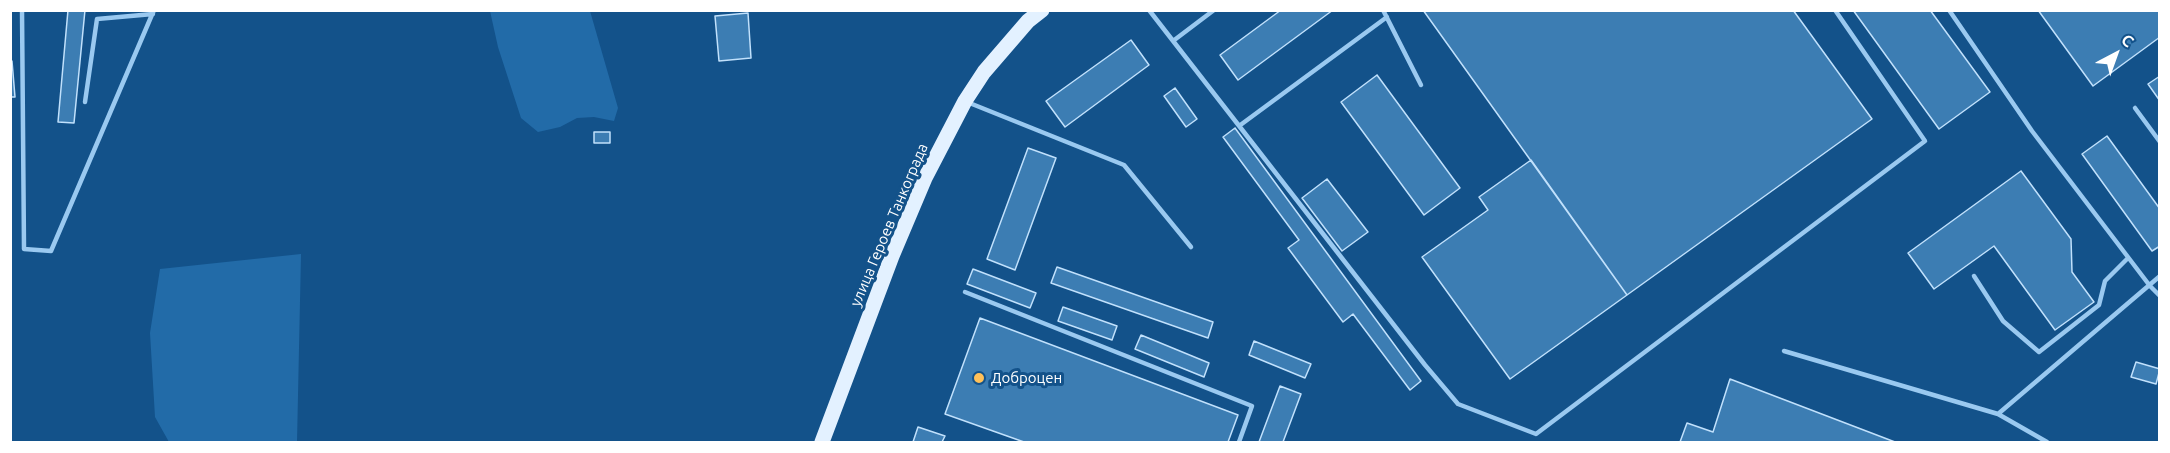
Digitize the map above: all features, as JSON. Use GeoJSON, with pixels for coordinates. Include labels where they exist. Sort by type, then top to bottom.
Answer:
{"type":"FeatureCollection","features":[{"type":"Feature","properties":{"kind":"main road","name":"улица Героев Танкограда"},"geometry":{"type":"LineString","coordinates":[[822,442],[892,256],[925,178],[965,101],[984,72],[1028,21],[1041,10]]}},
{"type":"Feature","properties":{"kind":"lane"},"geometry":{"type":"LineString","coordinates":[[22,10],[24,249],[51,251],[153,12]]}},
{"type":"Feature","properties":{"kind":"lane"},"geometry":{"type":"LineString","coordinates":[[1149,10],[1425,365],[1458,404],[1536,434],[1925,141],[1835,10]]}},
{"type":"Feature","properties":{"kind":"lane"},"geometry":{"type":"LineString","coordinates":[[1173,41],[1214,10]]}},
{"type":"Feature","properties":{"kind":"lane"},"geometry":{"type":"LineString","coordinates":[[1383,10],[1421,85]]}},
{"type":"Feature","properties":{"kind":"lane"},"geometry":{"type":"LineString","coordinates":[[1949,10],[2032,131],[2128,258],[2160,296]]}},
{"type":"Feature","properties":{"kind":"lane"},"geometry":{"type":"LineString","coordinates":[[85,102],[97,19],[153,12]]}},
{"type":"Feature","properties":{"kind":"lane"},"geometry":{"type":"LineString","coordinates":[[1239,126],[1387,17]]}},
{"type":"Feature","properties":{"kind":"lane"},"geometry":{"type":"LineString","coordinates":[[965,101],[1124,165],[1191,247]]}},
{"type":"Feature","properties":{"kind":"lane"},"geometry":{"type":"LineString","coordinates":[[2135,108],[2160,142]]}},
{"type":"Feature","properties":{"kind":"lane"},"geometry":{"type":"LineString","coordinates":[[1974,276],[2003,321],[2039,352],[2099,305],[2104,281],[2128,258]]}},
{"type":"Feature","properties":{"kind":"lane"},"geometry":{"type":"LineString","coordinates":[[1998,414],[2160,276]]}},
{"type":"Feature","properties":{"kind":"lane"},"geometry":{"type":"LineString","coordinates":[[964,292],[1252,406],[1239,442]]}},
{"type":"Feature","properties":{"kind":"lane"},"geometry":{"type":"LineString","coordinates":[[1784,351],[1998,414],[2047,442]]}},
{"type":"Feature","properties":{"kind":"shaded area"},"geometry":{"type":"Polygon","coordinates":[[[490,11],[590,11],[618,108],[614,121],[594,117],[577,118],[560,127],[538,132],[521,118],[498,47],[490,11]]]}},
{"type":"Feature","properties":{"kind":"shaded area"},"geometry":{"type":"Polygon","coordinates":[[[301,254],[297,442],[169,442],[155,417],[150,333],[160,269],[301,254]]]}},
{"type":"Feature","properties":{"kind":"building"},"geometry":{"type":"Polygon","coordinates":[[[68,10],[85,10],[74,123],[58,122],[68,10]]]}},
{"type":"Feature","properties":{"kind":"building"},"geometry":{"type":"Polygon","coordinates":[[[1281,10],[1333,10],[1238,80],[1220,55],[1281,10]]]}},
{"type":"Feature","properties":{"kind":"building"},"geometry":{"type":"Polygon","coordinates":[[[1423,10],[1793,10],[1872,119],[1627,295],[1423,10]]]}},
{"type":"Feature","properties":{"kind":"building"},"geometry":{"type":"Polygon","coordinates":[[[1853,10],[1930,10],[1990,92],[1939,129],[1853,10]]]}},
{"type":"Feature","properties":{"kind":"building"},"geometry":{"type":"Polygon","coordinates":[[[2038,10],[2160,10],[2160,37],[2093,86],[2038,10]]]}},
{"type":"Feature","properties":{"kind":"building"},"geometry":{"type":"Polygon","coordinates":[[[748,13],[751,58],[719,61],[715,16],[748,13]]]}},
{"type":"Feature","properties":{"kind":"building"},"geometry":{"type":"Polygon","coordinates":[[[1131,40],[1149,65],[1065,127],[1046,101],[1131,40]]]}},
{"type":"Feature","properties":{"kind":"building"},"geometry":{"type":"Polygon","coordinates":[[[12,61],[15,97],[10,97],[10,62],[12,61]]]}},
{"type":"Feature","properties":{"kind":"building"},"geometry":{"type":"Polygon","coordinates":[[[1377,75],[1460,188],[1424,215],[1341,102],[1377,75]]]}},
{"type":"Feature","properties":{"kind":"building"},"geometry":{"type":"Polygon","coordinates":[[[2160,76],[2160,101],[2148,84],[2160,76]]]}},
{"type":"Feature","properties":{"kind":"building"},"geometry":{"type":"Polygon","coordinates":[[[1175,88],[1197,119],[1186,127],[1164,96],[1175,88]]]}},
{"type":"Feature","properties":{"kind":"building"},"geometry":{"type":"Polygon","coordinates":[[[1235,128],[1421,381],[1410,390],[1353,314],[1343,322],[1288,248],[1299,240],[1223,137],[1235,128]]]}},
{"type":"Feature","properties":{"kind":"building"},"geometry":{"type":"Polygon","coordinates":[[[594,132],[610,132],[610,143],[594,143],[594,132]]]}},
{"type":"Feature","properties":{"kind":"building"},"geometry":{"type":"Polygon","coordinates":[[[2107,136],[2160,209],[2160,246],[2152,251],[2082,154],[2107,136]]]}},
{"type":"Feature","properties":{"kind":"building"},"geometry":{"type":"Polygon","coordinates":[[[1028,148],[1056,158],[1015,270],[987,259],[1028,148]]]}},
{"type":"Feature","properties":{"kind":"building"},"geometry":{"type":"Polygon","coordinates":[[[1531,160],[1627,295],[1510,379],[1422,257],[1488,210],[1479,197],[1531,160]]]}},
{"type":"Feature","properties":{"kind":"building"},"geometry":{"type":"Polygon","coordinates":[[[2021,171],[2071,239],[2072,272],[2094,302],[2055,330],[1994,246],[1934,289],[1908,253],[2021,171]]]}},
{"type":"Feature","properties":{"kind":"building"},"geometry":{"type":"Polygon","coordinates":[[[1327,179],[1368,232],[1342,251],[1302,198],[1327,179]]]}},
{"type":"Feature","properties":{"kind":"building"},"geometry":{"type":"Polygon","coordinates":[[[1057,267],[1213,322],[1208,338],[1051,283],[1057,267]]]}},
{"type":"Feature","properties":{"kind":"building"},"geometry":{"type":"Polygon","coordinates":[[[973,269],[1036,293],[1030,308],[967,284],[973,269]]]}},
{"type":"Feature","properties":{"kind":"building"},"geometry":{"type":"Polygon","coordinates":[[[1063,307],[1117,326],[1112,340],[1058,321],[1063,307]]]}},
{"type":"Feature","properties":{"kind":"building"},"geometry":{"type":"Polygon","coordinates":[[[980,318],[1238,415],[1228,442],[1024,442],[945,414],[980,318]]]}},
{"type":"Feature","properties":{"kind":"building"},"geometry":{"type":"Polygon","coordinates":[[[1141,335],[1209,363],[1204,377],[1135,349],[1141,335]]]}},
{"type":"Feature","properties":{"kind":"building"},"geometry":{"type":"Polygon","coordinates":[[[1254,341],[1311,364],[1305,378],[1249,355],[1254,341]]]}},
{"type":"Feature","properties":{"kind":"building"},"geometry":{"type":"Polygon","coordinates":[[[2136,362],[2160,369],[2156,384],[2131,377],[2136,362]]]}},
{"type":"Feature","properties":{"kind":"building"},"geometry":{"type":"Polygon","coordinates":[[[1730,379],[1895,442],[1680,442],[1687,423],[1713,432],[1730,379]]]}},
{"type":"Feature","properties":{"kind":"building"},"geometry":{"type":"Polygon","coordinates":[[[1280,386],[1301,394],[1283,442],[1259,442],[1280,386]]]}},
{"type":"Feature","properties":{"kind":"building"},"geometry":{"type":"Polygon","coordinates":[[[918,427],[945,436],[942,442],[913,442],[918,427]]]}},
{"type":"Feature","properties":{"kind":"place","name":"Доброцен"},"geometry":{"type":"Point","coordinates":[979,378]}}]}
